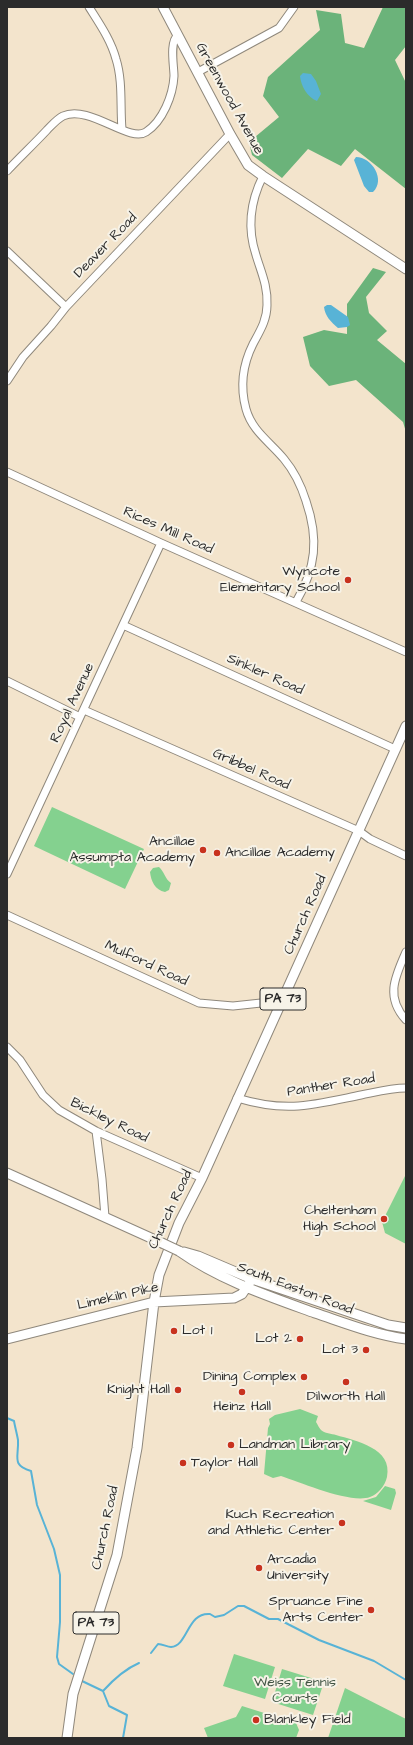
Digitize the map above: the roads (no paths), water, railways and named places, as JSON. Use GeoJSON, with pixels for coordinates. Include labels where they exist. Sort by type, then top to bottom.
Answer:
{"type":"FeatureCollection","features":[{"type":"Feature","properties":{"kind":"main road","name":"Greenwood Avenue"},"geometry":{"type":"LineString","coordinates":[[163,7],[248,165],[406,269]]}},
{"type":"Feature","properties":{"kind":"main road","name":"Church Road"},"geometry":{"type":"LineString","coordinates":[[67,1738],[73,1694],[117,1555],[141,1418],[154,1302],[163,1263],[179,1223],[202,1178],[406,726]]}},
{"type":"Feature","properties":{"kind":"main road","name":"South Easton Road"},"geometry":{"type":"LineString","coordinates":[[7,1173],[179,1251],[196,1263],[250,1283],[388,1325],[406,1328]]}},
{"type":"Feature","properties":{"kind":"main road","name":"South Easton Road"},"geometry":{"type":"LineString","coordinates":[[250,1283],[262,1294],[360,1328],[406,1339]]}},
{"type":"Feature","properties":{"kind":"main road","name":"Limekiln Pike"},"geometry":{"type":"LineString","coordinates":[[7,1339],[154,1302],[226,1299],[242,1294],[250,1283]]}},
{"type":"Feature","properties":{"kind":"street"},"geometry":{"type":"LineString","coordinates":[[89,7],[108,40],[116,59],[119,78],[122,129]]}},
{"type":"Feature","properties":{"kind":"street"},"geometry":{"type":"LineString","coordinates":[[198,72],[279,28],[294,7]]}},
{"type":"Feature","properties":{"kind":"street"},"geometry":{"type":"LineString","coordinates":[[7,171],[64,115],[72,114],[87,116],[133,134],[141,134],[149,130],[158,120],[166,105],[172,88],[174,77],[173,43],[178,36]]}},
{"type":"Feature","properties":{"kind":"street","name":"Deaver Road"},"geometry":{"type":"LineString","coordinates":[[7,382],[23,357],[66,307],[230,134]]}},
{"type":"Feature","properties":{"kind":"street"},"geometry":{"type":"LineString","coordinates":[[263,176],[253,201],[250,226],[256,255],[265,280],[267,306],[263,326],[252,345],[245,365],[243,389],[250,420],[258,432],[283,458],[297,477],[312,519],[314,543],[311,570],[306,584],[296,602]]}},
{"type":"Feature","properties":{"kind":"street"},"geometry":{"type":"LineString","coordinates":[[7,251],[66,307]]}},
{"type":"Feature","properties":{"kind":"street","name":"Rices Mill Road"},"geometry":{"type":"LineString","coordinates":[[7,472],[160,543],[406,652]]}},
{"type":"Feature","properties":{"kind":"street","name":"Royal Avenue"},"geometry":{"type":"LineString","coordinates":[[7,874],[160,543]]}},
{"type":"Feature","properties":{"kind":"street","name":"Sinkler Road"},"geometry":{"type":"LineString","coordinates":[[123,625],[395,749]]}},
{"type":"Feature","properties":{"kind":"street","name":"Gribbel Road"},"geometry":{"type":"LineString","coordinates":[[7,681],[17,687],[359,831],[370,839],[406,856]]}},
{"type":"Feature","properties":{"kind":"street","name":"Mulford Road"},"geometry":{"type":"LineString","coordinates":[[7,915],[200,1003],[233,1006],[261,1003],[280,1005]]}},
{"type":"Feature","properties":{"kind":"street"},"geometry":{"type":"LineString","coordinates":[[406,952],[394,981],[393,990],[397,1009],[406,1020]]}},
{"type":"Feature","properties":{"kind":"street","name":"Bickley Road"},"geometry":{"type":"LineString","coordinates":[[7,1047],[20,1060],[43,1095],[65,1114],[96,1131],[202,1178]]}},
{"type":"Feature","properties":{"kind":"street","name":"Panther Road"},"geometry":{"type":"LineString","coordinates":[[237,1098],[263,1105],[284,1107],[307,1106],[387,1090],[406,1088]]}},
{"type":"Feature","properties":{"kind":"street"},"geometry":{"type":"LineString","coordinates":[[96,1131],[105,1217]]}},
{"type":"Feature","properties":{"kind":"water"},"geometry":{"type":"Polygon","coordinates":[[[303,73],[311,74],[316,81],[321,94],[317,101],[307,94],[303,87],[300,76],[303,73]]]}},
{"type":"Feature","properties":{"kind":"water"},"geometry":{"type":"Polygon","coordinates":[[[356,157],[362,158],[372,165],[378,176],[377,187],[373,192],[369,192],[364,186],[354,160],[356,157]]]}},
{"type":"Feature","properties":{"kind":"water"},"geometry":{"type":"Polygon","coordinates":[[[331,305],[348,317],[350,325],[347,327],[338,328],[327,316],[324,307],[331,305]]]}},
{"type":"Feature","properties":{"kind":"waterway"},"geometry":{"type":"LineString","coordinates":[[7,1418],[14,1421],[18,1440],[17,1460],[21,1466],[31,1471],[37,1505],[54,1549],[60,1575],[60,1622],[57,1657],[59,1664],[73,1674]]}},
{"type":"Feature","properties":{"kind":"waterway"},"geometry":{"type":"LineString","coordinates":[[151,1653],[158,1644],[168,1647],[177,1645],[192,1623],[202,1615],[210,1614],[215,1617],[224,1615],[238,1606],[244,1606],[269,1619],[278,1619],[319,1640],[374,1661],[406,1680]]}},
{"type":"Feature","properties":{"kind":"waterway"},"geometry":{"type":"LineString","coordinates":[[103,1691],[120,1675],[139,1663]]}},
{"type":"Feature","properties":{"kind":"waterway"},"geometry":{"type":"LineString","coordinates":[[82,1681],[103,1691],[109,1706],[127,1715],[123,1738]]}},
{"type":"Feature","properties":{"kind":"place","name":"Wyncote Elementary School"},"geometry":{"type":"Point","coordinates":[348,580]}},
{"type":"Feature","properties":{"kind":"place","name":"Ancillae Assumpta Academy"},"geometry":{"type":"Point","coordinates":[203,850]}},
{"type":"Feature","properties":{"kind":"place","name":"Ancillae Academy"},"geometry":{"type":"Point","coordinates":[217,853]}},
{"type":"Feature","properties":{"kind":"place","name":"Cheltenham High School"},"geometry":{"type":"Point","coordinates":[384,1219]}},
{"type":"Feature","properties":{"kind":"place","name":"Lot 1"},"geometry":{"type":"Point","coordinates":[174,1331]}},
{"type":"Feature","properties":{"kind":"place","name":"Lot 2"},"geometry":{"type":"Point","coordinates":[300,1339]}},
{"type":"Feature","properties":{"kind":"place","name":"Lot 3"},"geometry":{"type":"Point","coordinates":[366,1350]}},
{"type":"Feature","properties":{"kind":"place","name":"Dining Complex"},"geometry":{"type":"Point","coordinates":[304,1377]}},
{"type":"Feature","properties":{"kind":"place","name":"Dilworth Hall"},"geometry":{"type":"Point","coordinates":[346,1382]}},
{"type":"Feature","properties":{"kind":"place","name":"Knight Hall"},"geometry":{"type":"Point","coordinates":[178,1390]}},
{"type":"Feature","properties":{"kind":"place","name":"Heinz Hall"},"geometry":{"type":"Point","coordinates":[242,1392]}},
{"type":"Feature","properties":{"kind":"place","name":"Landman Library"},"geometry":{"type":"Point","coordinates":[231,1445]}},
{"type":"Feature","properties":{"kind":"place","name":"Taylor Hall"},"geometry":{"type":"Point","coordinates":[183,1463]}},
{"type":"Feature","properties":{"kind":"place","name":"Kuch Recreation and Athletic Center"},"geometry":{"type":"Point","coordinates":[342,1523]}},
{"type":"Feature","properties":{"kind":"place","name":"Arcadia University"},"geometry":{"type":"Point","coordinates":[259,1568]}},
{"type":"Feature","properties":{"kind":"place","name":"Spruance Fine Arts Center"},"geometry":{"type":"Point","coordinates":[371,1610]}},
{"type":"Feature","properties":{"kind":"place","name":"Blankley Field"},"geometry":{"type":"Point","coordinates":[256,1720]}},
{"type":"Feature","properties":{"kind":"park label","name":"Weiss Tennis Courts"},"geometry":{"type":"Point","coordinates":[295,1692]}}]}
